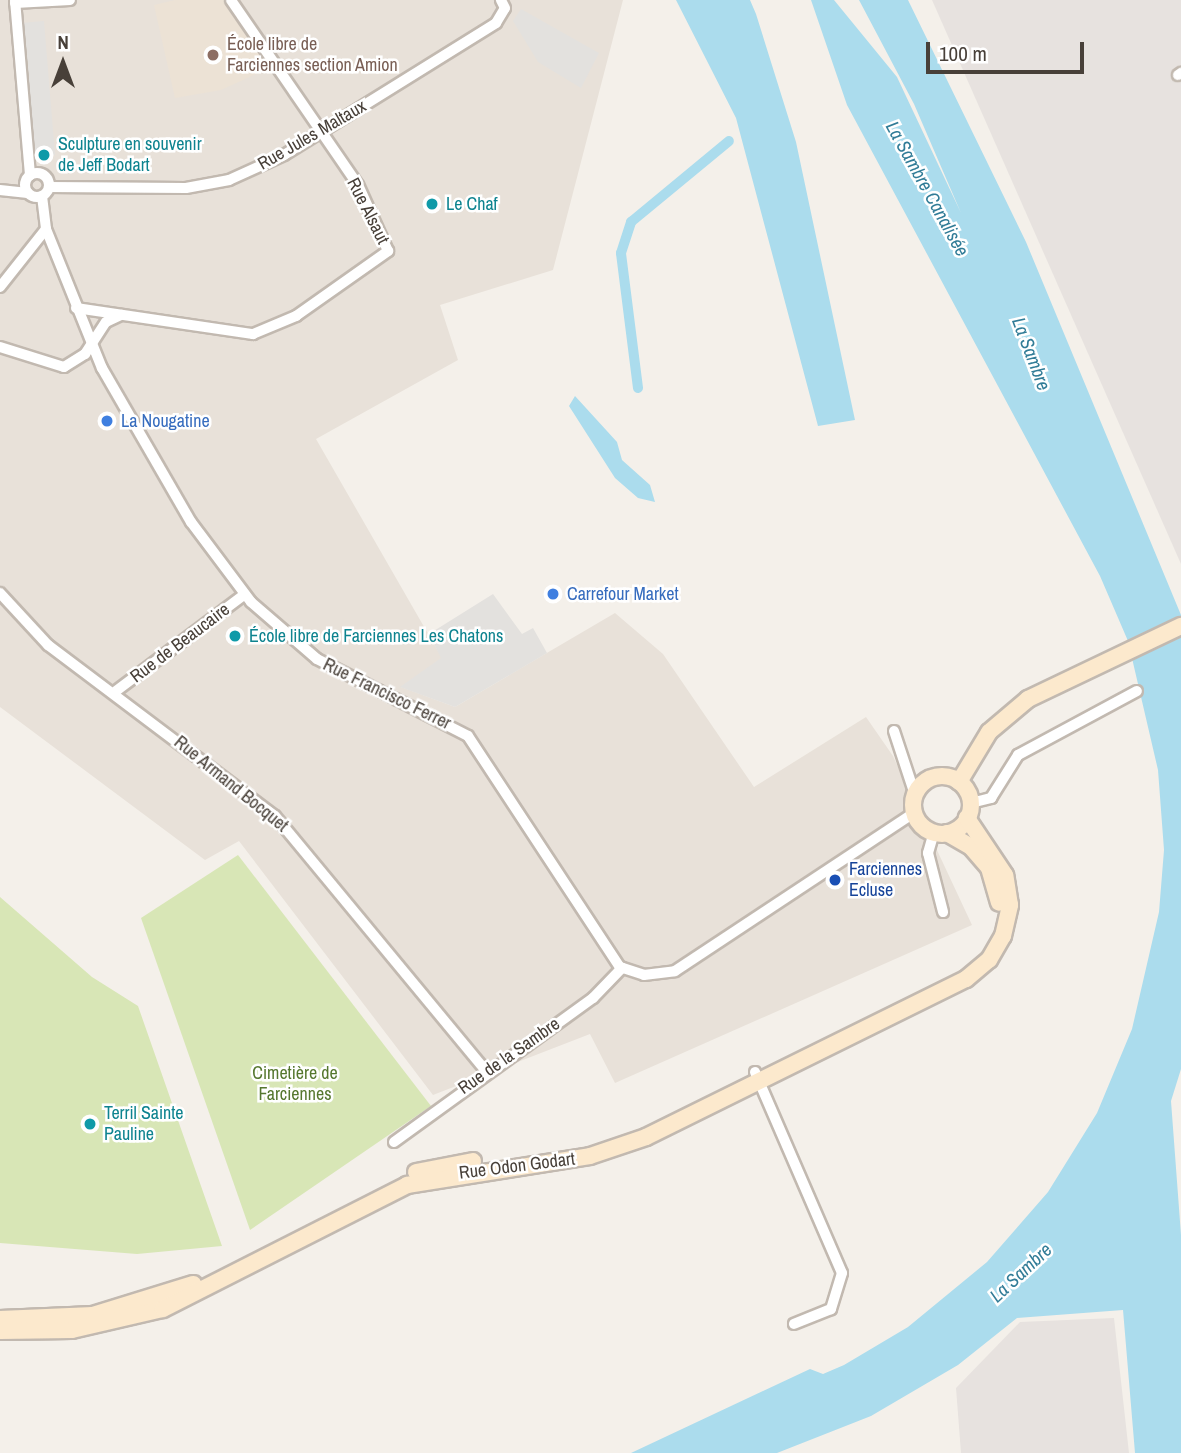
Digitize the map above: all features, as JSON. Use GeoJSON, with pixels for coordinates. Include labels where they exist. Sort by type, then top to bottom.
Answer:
{"type":"FeatureCollection","features":[{"type":"Feature","properties":{"kind":"main road"},"geometry":{"type":"LineString","coordinates":[[959,782],[934,777],[915,795],[914,813],[941,833],[969,811],[959,782],[975,750],[1007,715],[1103,659],[1181,626]]}},
{"type":"Feature","properties":{"kind":"main road","name":"Rue Odon Godart"},"geometry":{"type":"LineString","coordinates":[[0,1331],[72,1330],[163,1309],[407,1185],[590,1156],[966,979],[989,960],[1003,936],[1010,905],[1004,875],[969,811]]}},
{"type":"Feature","properties":{"kind":"main road","name":"Rue Odon Godart"},"geometry":{"type":"LineString","coordinates":[[0,1319],[93,1315],[148,1303],[405,1175],[595,1144],[644,1128],[758,1077],[962,969],[983,952],[997,924],[999,895],[983,861],[941,833]]}},
{"type":"Feature","properties":{"kind":"street"},"geometry":{"type":"LineString","coordinates":[[15,2],[70,0]]}},
{"type":"Feature","properties":{"kind":"street","name":"Rue Alsaut"},"geometry":{"type":"LineString","coordinates":[[76,308],[253,334],[296,316],[388,251],[358,185],[319,132],[231,0]]}},
{"type":"Feature","properties":{"kind":"street","name":"Rue Francisco Ferrer"},"geometry":{"type":"LineString","coordinates":[[15,2],[35,189],[46,229],[92,345],[191,522],[245,594],[317,659],[468,736],[622,968]]}},
{"type":"Feature","properties":{"kind":"street","name":"Rue Jules Maltaux"},"geometry":{"type":"LineString","coordinates":[[0,188],[210,186],[284,156],[496,23],[503,4]]}},
{"type":"Feature","properties":{"kind":"street"},"geometry":{"type":"LineString","coordinates":[[0,287],[46,229]]}},
{"type":"Feature","properties":{"kind":"street"},"geometry":{"type":"LineString","coordinates":[[0,347],[64,368],[92,345],[106,322],[123,314]]}},
{"type":"Feature","properties":{"kind":"street","name":"Rue Armand Bocquet"},"geometry":{"type":"LineString","coordinates":[[0,593],[48,645],[116,691],[298,839],[486,1071]]}},
{"type":"Feature","properties":{"kind":"street","name":"Rue de Beaucaire"},"geometry":{"type":"LineString","coordinates":[[116,691],[245,594]]}},
{"type":"Feature","properties":{"kind":"street"},"geometry":{"type":"LineString","coordinates":[[969,811],[991,798],[1018,755],[1137,691]]}},
{"type":"Feature","properties":{"kind":"street"},"geometry":{"type":"LineString","coordinates":[[894,731],[915,795]]}},
{"type":"Feature","properties":{"kind":"street"},"geometry":{"type":"LineString","coordinates":[[622,968],[645,975],[675,971],[914,813]]}},
{"type":"Feature","properties":{"kind":"street"},"geometry":{"type":"LineString","coordinates":[[941,833],[928,853],[943,912]]}},
{"type":"Feature","properties":{"kind":"street","name":"Rue de la Sambre"},"geometry":{"type":"LineString","coordinates":[[394,1142],[486,1071],[593,998],[622,968]]}},
{"type":"Feature","properties":{"kind":"street"},"geometry":{"type":"LineString","coordinates":[[758,1077],[842,1273],[831,1309],[794,1324]]}},
{"type":"Feature","properties":{"kind":"shaded area"},"geometry":{"type":"Polygon","coordinates":[[[0,0],[623,0],[553,270],[440,305],[458,360],[316,439],[442,658],[401,687],[455,707],[615,613],[663,654],[754,787],[866,717],[893,756],[972,925],[615,1083],[590,1034],[433,1095],[239,841],[205,860],[0,707],[0,0]]]}},
{"type":"Feature","properties":{"kind":"shaded area","name":"École libre de Farciennes section Amion"},"geometry":{"type":"Polygon","coordinates":[[[175,0],[226,0],[271,67],[221,90],[175,98],[154,5],[175,0]]]}},
{"type":"Feature","properties":{"kind":"shaded area"},"geometry":{"type":"Polygon","coordinates":[[[932,0],[1181,0],[1181,564],[932,0]]]}},
{"type":"Feature","properties":{"kind":"shaded area"},"geometry":{"type":"Polygon","coordinates":[[[521,9],[599,53],[581,88],[538,62],[513,21],[521,9]]]}},
{"type":"Feature","properties":{"kind":"shaded area"},"geometry":{"type":"Polygon","coordinates":[[[44,21],[55,155],[32,156],[21,23],[44,21]]]}},
{"type":"Feature","properties":{"kind":"shaded area"},"geometry":{"type":"Polygon","coordinates":[[[493,594],[522,634],[533,628],[547,653],[455,707],[400,687],[441,658],[429,634],[493,594]]]}},
{"type":"Feature","properties":{"kind":"shaded area"},"geometry":{"type":"Polygon","coordinates":[[[1114,1318],[1129,1453],[961,1453],[956,1388],[1020,1322],[1114,1318]]]}},
{"type":"Feature","properties":{"kind":"green space","name":"Cimetière de Farciennes"},"geometry":{"type":"Polygon","coordinates":[[[238,855],[431,1106],[250,1230],[141,918],[238,855]]]}},
{"type":"Feature","properties":{"kind":"green space","name":"Terril Sainte Pauline"},"geometry":{"type":"Polygon","coordinates":[[[0,897],[92,977],[138,1006],[222,1246],[137,1254],[0,1243],[0,897]]]}},
{"type":"Feature","properties":{"kind":"water"},"geometry":{"type":"Polygon","coordinates":[[[676,0],[750,0],[756,14],[796,142],[855,420],[818,426],[736,118],[676,0]]]}},
{"type":"Feature","properties":{"kind":"water"},"geometry":{"type":"Polygon","coordinates":[[[811,0],[834,0],[897,77],[961,213],[914,104],[859,0],[908,0],[1026,242],[1181,615],[1181,1069],[1171,1101],[1181,1235],[1181,1453],[1135,1453],[1123,1310],[1017,1318],[958,1365],[871,1416],[777,1453],[631,1453],[810,1369],[823,1374],[844,1365],[908,1327],[987,1262],[1048,1192],[1097,1113],[1132,1029],[1159,912],[1164,850],[1158,770],[1128,641],[1100,576],[847,105],[811,0]]]}},
{"type":"Feature","properties":{"kind":"water"},"geometry":{"type":"Polygon","coordinates":[[[575,396],[617,442],[622,460],[650,485],[655,502],[638,498],[615,478],[569,406],[575,396]]]}},
{"type":"Feature","properties":{"kind":"waterway"},"geometry":{"type":"LineString","coordinates":[[638,388],[621,253],[631,222],[729,141]]}},
{"type":"Feature","properties":{"kind":"place","name":"École libre de Farciennes section Amion"},"geometry":{"type":"Point","coordinates":[213,55]}},
{"type":"Feature","properties":{"kind":"place","name":"Sculpture en souvenir de Jeff Bodart"},"geometry":{"type":"Point","coordinates":[44,155]}},
{"type":"Feature","properties":{"kind":"place","name":"Le Chaf"},"geometry":{"type":"Point","coordinates":[432,204]}},
{"type":"Feature","properties":{"kind":"place","name":"La Nougatine"},"geometry":{"type":"Point","coordinates":[107,421]}},
{"type":"Feature","properties":{"kind":"place","name":"Carrefour Market"},"geometry":{"type":"Point","coordinates":[553,594]}},
{"type":"Feature","properties":{"kind":"place","name":"École libre de Farciennes Les Chatons"},"geometry":{"type":"Point","coordinates":[235,636]}},
{"type":"Feature","properties":{"kind":"place","name":"Farciennes Ecluse"},"geometry":{"type":"Point","coordinates":[835,880]}},
{"type":"Feature","properties":{"kind":"place","name":"Terril Sainte Pauline"},"geometry":{"type":"Point","coordinates":[90,1124]}},
{"type":"Feature","properties":{"kind":"water label","name":"La Sambre Canalisée"},"geometry":{"type":"Point","coordinates":[927,189]}},
{"type":"Feature","properties":{"kind":"water label","name":"La Sambre"},"geometry":{"type":"Point","coordinates":[1031,354]}},
{"type":"Feature","properties":{"kind":"water label","name":"La Sambre"},"geometry":{"type":"Point","coordinates":[1021,1273]}}]}
